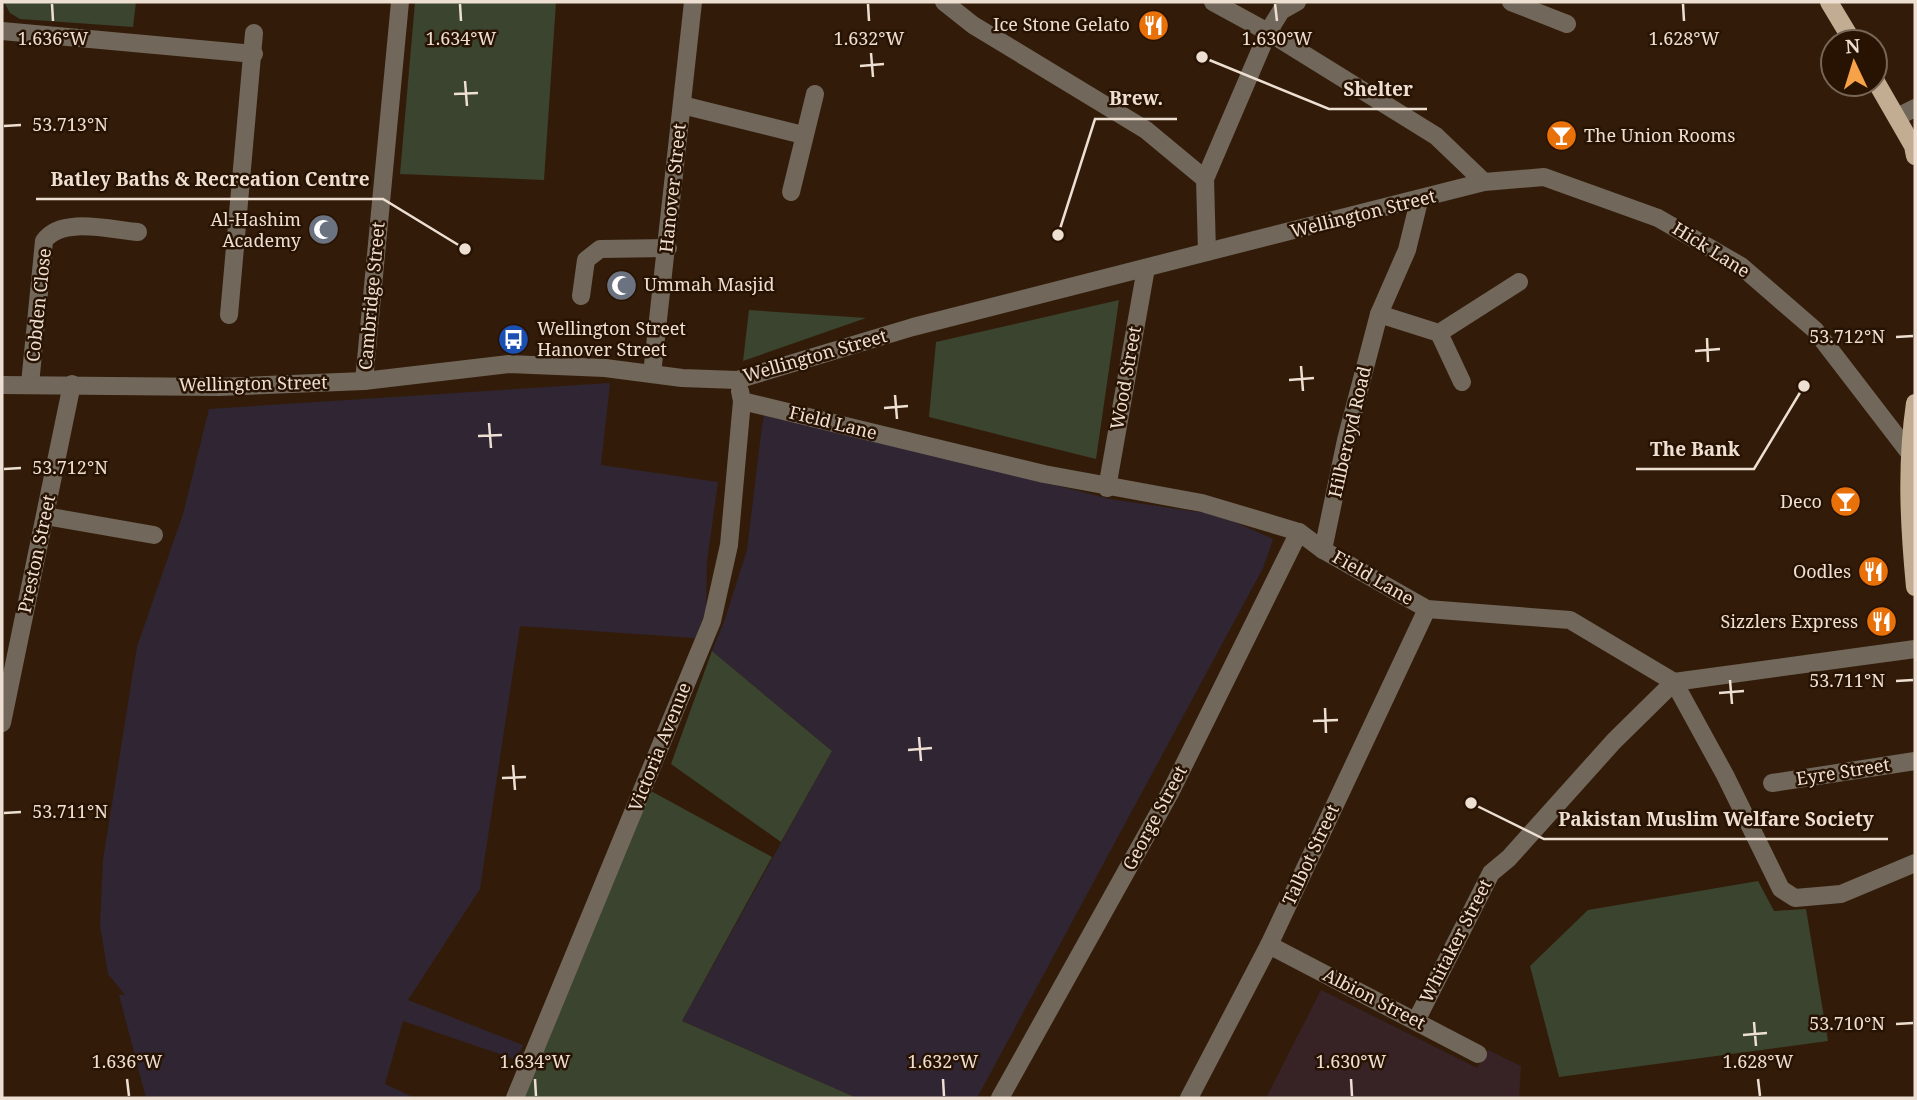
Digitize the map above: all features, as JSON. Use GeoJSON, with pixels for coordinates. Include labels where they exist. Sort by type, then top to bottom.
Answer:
{"type":"FeatureCollection","features":[{"type":"Feature","properties":{"kind":"main road"},"geometry":{"type":"LineString","coordinates":[[1829,2],[1845,28]]}},
{"type":"Feature","properties":{"kind":"main road"},"geometry":{"type":"LineString","coordinates":[[1886,98],[1915,156]]}},
{"type":"Feature","properties":{"kind":"main road"},"geometry":{"type":"LineString","coordinates":[[1915,403],[1909,522],[1915,587]]}},
{"type":"Feature","properties":{"kind":"street","name":"Cambridge Street"},"geometry":{"type":"LineString","coordinates":[[364,381],[400,2]]}},
{"type":"Feature","properties":{"kind":"street","name":"Hanover Street"},"geometry":{"type":"LineString","coordinates":[[652,374],[668,248],[693,2]]}},
{"type":"Feature","properties":{"kind":"street"},"geometry":{"type":"LineString","coordinates":[[944,2],[973,25],[1146,130],[1205,179]]}},
{"type":"Feature","properties":{"kind":"street"},"geometry":{"type":"LineString","coordinates":[[1213,2],[1268,32],[1436,136],[1485,182]]}},
{"type":"Feature","properties":{"kind":"street"},"geometry":{"type":"LineString","coordinates":[[1207,252],[1205,179],[1268,32],[1281,11],[1297,2]]}},
{"type":"Feature","properties":{"kind":"street"},"geometry":{"type":"LineString","coordinates":[[1511,2],[1567,24]]}},
{"type":"Feature","properties":{"kind":"street"},"geometry":{"type":"LineString","coordinates":[[2,31],[254,54]]}},
{"type":"Feature","properties":{"kind":"street"},"geometry":{"type":"LineString","coordinates":[[229,315],[254,33]]}},
{"type":"Feature","properties":{"kind":"street"},"geometry":{"type":"LineString","coordinates":[[791,192],[815,94]]}},
{"type":"Feature","properties":{"kind":"street"},"geometry":{"type":"LineString","coordinates":[[682,105],[803,135]]}},
{"type":"Feature","properties":{"kind":"street"},"geometry":{"type":"LineString","coordinates":[[1897,117],[1915,107]]}},
{"type":"Feature","properties":{"kind":"street","name":"Hick Lane"},"geometry":{"type":"LineString","coordinates":[[1485,182],[1544,177],[1658,218],[1741,266],[1815,330],[1912,455]]}},
{"type":"Feature","properties":{"kind":"street","name":"Wellington Street"},"geometry":{"type":"LineString","coordinates":[[2,385],[219,387],[364,381],[509,364],[606,368],[737,380],[913,327],[1419,201],[1485,182]]}},
{"type":"Feature","properties":{"kind":"street","name":"Hilberoyd Road"},"geometry":{"type":"LineString","coordinates":[[1323,550],[1346,440],[1380,314],[1407,250],[1419,201]]}},
{"type":"Feature","properties":{"kind":"street","name":"Cobden Close"},"geometry":{"type":"LineString","coordinates":[[30,384],[44,241],[50,233],[65,227],[138,232]]}},
{"type":"Feature","properties":{"kind":"street"},"geometry":{"type":"LineString","coordinates":[[581,296],[586,260],[600,249],[668,248]]}},
{"type":"Feature","properties":{"kind":"street","name":"Wood Street"},"geometry":{"type":"LineString","coordinates":[[1107,488],[1146,268]]}},
{"type":"Feature","properties":{"kind":"street"},"geometry":{"type":"LineString","coordinates":[[1439,333],[1519,282]]}},
{"type":"Feature","properties":{"kind":"street"},"geometry":{"type":"LineString","coordinates":[[1380,314],[1439,333],[1462,382]]}},
{"type":"Feature","properties":{"kind":"street","name":"Victoria Avenue"},"geometry":{"type":"LineString","coordinates":[[515,1098],[712,621],[729,545],[742,401],[737,380]]}},
{"type":"Feature","properties":{"kind":"street","name":"Preston Street"},"geometry":{"type":"LineString","coordinates":[[2,723],[72,384]]}},
{"type":"Feature","properties":{"kind":"street","name":"Field Lane"},"geometry":{"type":"LineString","coordinates":[[742,401],[1107,488],[1202,503],[1299,532],[1323,550],[1427,609],[1570,620],[1674,682]]}},
{"type":"Feature","properties":{"kind":"street"},"geometry":{"type":"LineString","coordinates":[[45,516],[154,535]]}},
{"type":"Feature","properties":{"kind":"street","name":"George Street"},"geometry":{"type":"LineString","coordinates":[[1000,1098],[1171,790],[1299,532]]}},
{"type":"Feature","properties":{"kind":"street","name":"Talbot Street"},"geometry":{"type":"LineString","coordinates":[[1189,1098],[1269,945],[1427,609]]}},
{"type":"Feature","properties":{"kind":"street"},"geometry":{"type":"LineString","coordinates":[[1915,649],[1674,682],[1725,775],[1781,889],[1795,898],[1841,894],[1915,863]]}},
{"type":"Feature","properties":{"kind":"street","name":"Whitaker Street"},"geometry":{"type":"LineString","coordinates":[[1416,1021],[1491,873],[1509,858],[1614,741],[1674,682]]}},
{"type":"Feature","properties":{"kind":"street","name":"Eyre Street"},"geometry":{"type":"LineString","coordinates":[[1772,783],[1915,761]]}},
{"type":"Feature","properties":{"kind":"street","name":"Albion Street"},"geometry":{"type":"LineString","coordinates":[[1269,945],[1478,1054]]}},
{"type":"Feature","properties":{"kind":"shaded area"},"geometry":{"type":"Polygon","coordinates":[[[610,383],[601,465],[718,482],[707,561],[706,611],[695,638],[520,626],[480,889],[408,1000],[523,1045],[517,1060],[403,1021],[385,1084],[415,1098],[146,1098],[119,995],[125,995],[108,974],[100,925],[103,860],[137,647],[183,514],[209,409],[610,383]]]}},
{"type":"Feature","properties":{"kind":"shaded area"},"geometry":{"type":"Polygon","coordinates":[[[771,412],[1110,499],[1219,515],[1273,539],[1263,568],[977,1098],[857,1098],[682,1021],[832,751],[712,651],[747,550],[762,426],[764,416],[771,412]]]}},
{"type":"Feature","properties":{"kind":"shaded area"},"geometry":{"type":"Polygon","coordinates":[[[1321,990],[1477,1068],[1488,1050],[1521,1066],[1519,1098],[1266,1098],[1321,990]]]}},
{"type":"Feature","properties":{"kind":"green space"},"geometry":{"type":"Polygon","coordinates":[[[4,2],[136,2],[133,27],[20,19],[10,13],[4,2]]]}},
{"type":"Feature","properties":{"kind":"green space"},"geometry":{"type":"Polygon","coordinates":[[[415,2],[556,2],[544,180],[400,174],[415,2]]]}},
{"type":"Feature","properties":{"kind":"green space"},"geometry":{"type":"Polygon","coordinates":[[[1119,300],[1096,459],[929,417],[936,342],[1119,300]]]}},
{"type":"Feature","properties":{"kind":"green space"},"geometry":{"type":"Polygon","coordinates":[[[749,310],[866,318],[743,361],[749,310]]]}},
{"type":"Feature","properties":{"kind":"green space"},"geometry":{"type":"Polygon","coordinates":[[[712,651],[832,751],[781,842],[671,764],[712,651]]]}},
{"type":"Feature","properties":{"kind":"green space"},"geometry":{"type":"Polygon","coordinates":[[[651,791],[772,857],[682,1021],[857,1098],[523,1098],[651,791]]]}},
{"type":"Feature","properties":{"kind":"green space"},"geometry":{"type":"Polygon","coordinates":[[[1758,881],[1774,911],[1806,909],[1828,1041],[1559,1077],[1530,966],[1588,910],[1758,881]]]}},
{"type":"Feature","properties":{"kind":"place","name":"Ice Stone Gelato"},"geometry":{"type":"Point","coordinates":[1153,25]}},
{"type":"Feature","properties":{"kind":"place","name":"Shelter"},"geometry":{"type":"Point","coordinates":[1202,57]}},
{"type":"Feature","properties":{"kind":"place","name":"The Union Rooms"},"geometry":{"type":"Point","coordinates":[1561,136]}},
{"type":"Feature","properties":{"kind":"place","name":"Al-Hashim Academy"},"geometry":{"type":"Point","coordinates":[324,230]}},
{"type":"Feature","properties":{"kind":"place","name":"Brew."},"geometry":{"type":"Point","coordinates":[1058,235]}},
{"type":"Feature","properties":{"kind":"place","name":"Batley Baths & Recreation Centre"},"geometry":{"type":"Point","coordinates":[465,249]}},
{"type":"Feature","properties":{"kind":"place","name":"Ummah Masjid"},"geometry":{"type":"Point","coordinates":[621,285]}},
{"type":"Feature","properties":{"kind":"place","name":"Wellington Street Hanover Street"},"geometry":{"type":"Point","coordinates":[514,339]}},
{"type":"Feature","properties":{"kind":"place","name":"The Bank"},"geometry":{"type":"Point","coordinates":[1804,386]}},
{"type":"Feature","properties":{"kind":"place","name":"Deco"},"geometry":{"type":"Point","coordinates":[1845,502]}},
{"type":"Feature","properties":{"kind":"place","name":"Oodles"},"geometry":{"type":"Point","coordinates":[1874,572]}},
{"type":"Feature","properties":{"kind":"place","name":"Sizzlers Express"},"geometry":{"type":"Point","coordinates":[1881,622]}},
{"type":"Feature","properties":{"kind":"place","name":"Pakistan Muslim Welfare Society"},"geometry":{"type":"Point","coordinates":[1471,803]}}]}
